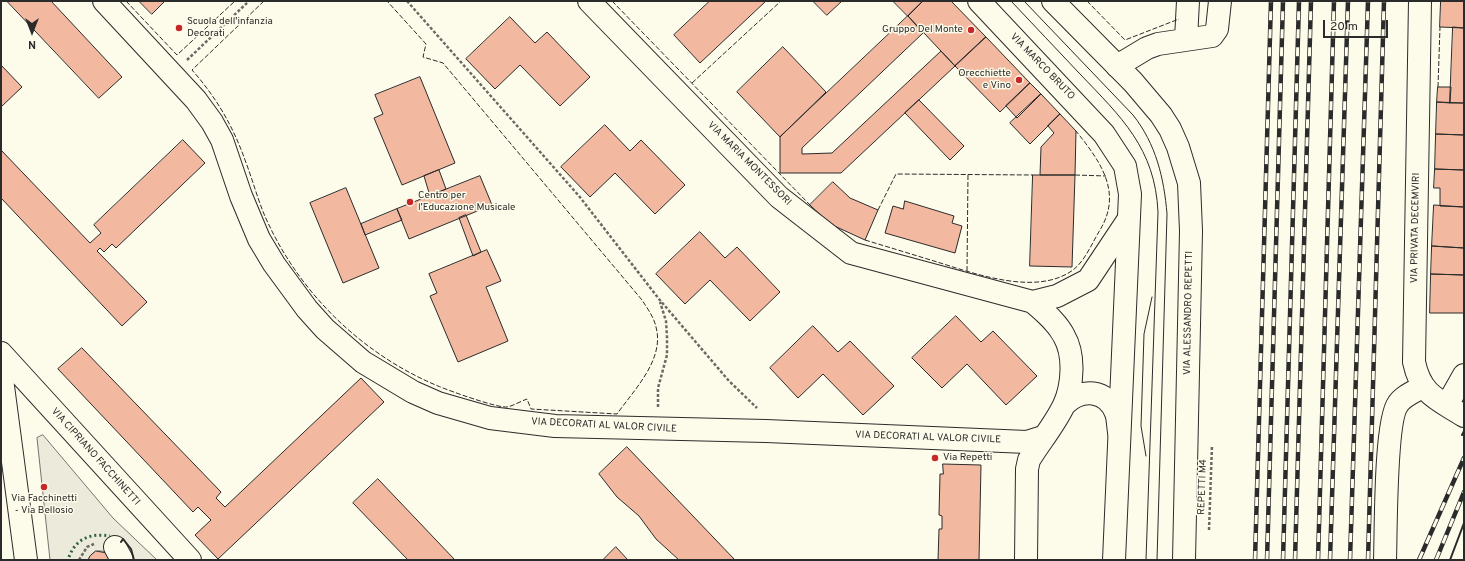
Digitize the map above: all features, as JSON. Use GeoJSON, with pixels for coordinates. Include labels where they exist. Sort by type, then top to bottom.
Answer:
{"type":"FeatureCollection","features":[{"type":"Feature","properties":{"kind":"street","name":"VIA DECORATI AL VALOR CIVILE"},"geometry":{"type":"LineString","coordinates":[[104,1],[196,100],[222,140],[249,217],[259,239],[274,264],[307,309],[325,329],[363,362],[413,392],[438,402],[490,418],[555,426],[1027,442],[1046,433]]}},
{"type":"Feature","properties":{"kind":"street","name":"VIA MARIA MONTESSORI"},"geometry":{"type":"LineString","coordinates":[[589,1],[779,197],[851,253],[1033,302]]}},
{"type":"Feature","properties":{"kind":"street","name":"VIA MARCO BRUTO"},"geometry":{"type":"LineString","coordinates":[[979,1],[1104,134],[1125,166],[1130,194],[1128,220]]}},
{"type":"Feature","properties":{"kind":"street"},"geometry":{"type":"LineString","coordinates":[[1053,1],[1117,66],[1147,48],[1158,44],[1212,36],[1217,28],[1220,1]]}},
{"type":"Feature","properties":{"kind":"street"},"geometry":{"type":"LineString","coordinates":[[1186,39],[1188,1]]}},
{"type":"Feature","properties":{"kind":"street","name":"VIA PRIVATA DECEMVIRI"},"geometry":{"type":"LineString","coordinates":[[1420,1],[1413,347],[1417,377],[1422,387]]}},
{"type":"Feature","properties":{"kind":"street","name":"VIA ALESSANDRO REPETTI"},"geometry":{"type":"LineString","coordinates":[[1117,66],[1133,82],[1170,129],[1183,162],[1191,201],[1184,560]]}},
{"type":"Feature","properties":{"kind":"street"},"geometry":{"type":"LineString","coordinates":[[1033,302],[1057,296],[1088,280],[1128,220]]}},
{"type":"Feature","properties":{"kind":"street"},"geometry":{"type":"LineString","coordinates":[[1114,560],[1128,220]]}},
{"type":"Feature","properties":{"kind":"street"},"geometry":{"type":"LineString","coordinates":[[1033,302],[1054,320],[1065,336],[1070,350],[1071,373],[1065,404]]}},
{"type":"Feature","properties":{"kind":"street","name":"VIA CIPRIANO FACCHINETTI"},"geometry":{"type":"LineString","coordinates":[[1,353],[190,560]]}},
{"type":"Feature","properties":{"kind":"street"},"geometry":{"type":"LineString","coordinates":[[1,371],[26,560]]}},
{"type":"Feature","properties":{"kind":"street"},"geometry":{"type":"LineString","coordinates":[[1385,560],[1389,453],[1393,416],[1397,405],[1408,394],[1422,387],[1432,396],[1455,410],[1464,375]]}},
{"type":"Feature","properties":{"kind":"street"},"geometry":{"type":"LineString","coordinates":[[1026,560],[1027,469],[1029,460],[1065,404],[1078,393],[1097,393],[1109,402],[1116,412],[1120,432]]}},
{"type":"Feature","properties":{"kind":"path"},"geometry":{"type":"LineString","coordinates":[[173,74],[249,1]]}},
{"type":"Feature","properties":{"kind":"path"},"geometry":{"type":"LineString","coordinates":[[407,1],[579,196],[659,299],[729,382],[761,412]]}},
{"type":"Feature","properties":{"kind":"path"},"geometry":{"type":"LineString","coordinates":[[656,430],[658,388],[667,355],[666,321],[659,299]]}},
{"type":"Feature","properties":{"kind":"path","name":"REPETTI M4"},"geometry":{"type":"LineString","coordinates":[[1209,530],[1212,445]]}},
{"type":"Feature","properties":{"kind":"shaded area"},"geometry":{"type":"Polygon","coordinates":[[[43,435],[113,518],[157,560],[134,560],[131,549],[123,540],[108,554],[102,551],[96,551],[88,560],[50,560],[37,438],[43,435]]]}},
{"type":"Feature","properties":{"kind":"building"},"geometry":{"type":"Polygon","coordinates":[[[7,1],[51,1],[122,77],[99,98],[7,1]]]}},
{"type":"Feature","properties":{"kind":"building"},"geometry":{"type":"Polygon","coordinates":[[[139,1],[165,1],[152,14],[139,1]]]}},
{"type":"Feature","properties":{"kind":"building"},"geometry":{"type":"Polygon","coordinates":[[[710,1],[766,1],[700,63],[674,35],[710,1]]]}},
{"type":"Feature","properties":{"kind":"building"},"geometry":{"type":"Polygon","coordinates":[[[813,1],[842,1],[827,15],[813,1]]]}},
{"type":"Feature","properties":{"kind":"building"},"geometry":{"type":"Polygon","coordinates":[[[893,1],[923,1],[908,16],[893,1]]]}},
{"type":"Feature","properties":{"kind":"building"},"geometry":{"type":"Polygon","coordinates":[[[923,1],[951,1],[986,37],[955,66],[908,16],[923,1]]]}},
{"type":"Feature","properties":{"kind":"building"},"geometry":{"type":"Polygon","coordinates":[[[1441,1],[1464,1],[1464,28],[1440,27],[1441,1]]]}},
{"type":"Feature","properties":{"kind":"building"},"geometry":{"type":"Polygon","coordinates":[[[908,16],[923,33],[802,148],[802,154],[832,153],[941,51],[955,66],[841,173],[780,173],[780,137],[908,16]]]}},
{"type":"Feature","properties":{"kind":"building"},"geometry":{"type":"Polygon","coordinates":[[[510,17],[535,43],[547,32],[590,77],[560,106],[520,65],[495,89],[466,59],[510,17]]]}},
{"type":"Feature","properties":{"kind":"building"},"geometry":{"type":"Polygon","coordinates":[[[1453,27],[1464,28],[1464,103],[1450,103],[1453,27]]]}},
{"type":"Feature","properties":{"kind":"building"},"geometry":{"type":"Polygon","coordinates":[[[986,37],[1030,83],[1000,112],[955,66],[986,37]]]}},
{"type":"Feature","properties":{"kind":"building"},"geometry":{"type":"Polygon","coordinates":[[[783,47],[826,92],[780,137],[737,92],[783,47]]]}},
{"type":"Feature","properties":{"kind":"building"},"geometry":{"type":"Polygon","coordinates":[[[1,65],[22,87],[1,107],[1,65]]]}},
{"type":"Feature","properties":{"kind":"building"},"geometry":{"type":"Polygon","coordinates":[[[420,77],[455,163],[402,185],[374,118],[383,114],[375,95],[420,77]]]}},
{"type":"Feature","properties":{"kind":"building"},"geometry":{"type":"Polygon","coordinates":[[[1030,83],[1041,94],[1017,118],[1006,106],[1030,83]]]}},
{"type":"Feature","properties":{"kind":"building"},"geometry":{"type":"Polygon","coordinates":[[[1438,87],[1451,87],[1450,103],[1437,102],[1438,87]]]}},
{"type":"Feature","properties":{"kind":"building"},"geometry":{"type":"Polygon","coordinates":[[[1041,94],[1060,114],[1030,144],[1010,123],[1041,94]]]}},
{"type":"Feature","properties":{"kind":"building"},"geometry":{"type":"Polygon","coordinates":[[[919,100],[964,146],[950,160],[905,113],[919,100]]]}},
{"type":"Feature","properties":{"kind":"building"},"geometry":{"type":"Polygon","coordinates":[[[1437,102],[1464,103],[1464,135],[1436,134],[1437,102]]]}},
{"type":"Feature","properties":{"kind":"building"},"geometry":{"type":"Polygon","coordinates":[[[1060,114],[1076,131],[1075,175],[1040,175],[1041,147],[1054,133],[1048,126],[1060,114]]]}},
{"type":"Feature","properties":{"kind":"building"},"geometry":{"type":"Polygon","coordinates":[[[605,125],[630,151],[641,140],[685,185],[655,214],[615,173],[590,197],[561,167],[605,125]]]}},
{"type":"Feature","properties":{"kind":"building"},"geometry":{"type":"Polygon","coordinates":[[[1436,134],[1464,135],[1464,170],[1435,169],[1436,134]]]}},
{"type":"Feature","properties":{"kind":"building"},"geometry":{"type":"Polygon","coordinates":[[[183,140],[205,163],[116,248],[112,244],[104,252],[100,248],[97,251],[147,302],[122,326],[1,198],[1,150],[90,243],[101,233],[94,225],[183,140]]]}},
{"type":"Feature","properties":{"kind":"building"},"geometry":{"type":"Polygon","coordinates":[[[1435,169],[1464,170],[1464,207],[1440,206],[1440,188],[1434,188],[1435,169]]]}},
{"type":"Feature","properties":{"kind":"building"},"geometry":{"type":"Polygon","coordinates":[[[439,170],[446,189],[430,196],[424,176],[439,170]]]}},
{"type":"Feature","properties":{"kind":"building"},"geometry":{"type":"Polygon","coordinates":[[[1033,175],[1075,175],[1072,267],[1030,266],[1033,175]]]}},
{"type":"Feature","properties":{"kind":"building"},"geometry":{"type":"Polygon","coordinates":[[[480,176],[492,205],[409,239],[397,209],[480,176]]]}},
{"type":"Feature","properties":{"kind":"building"},"geometry":{"type":"Polygon","coordinates":[[[833,182],[850,198],[878,210],[865,240],[830,224],[810,205],[833,182]]]}},
{"type":"Feature","properties":{"kind":"building"},"geometry":{"type":"Polygon","coordinates":[[[346,188],[379,268],[343,283],[310,203],[346,188]]]}},
{"type":"Feature","properties":{"kind":"building"},"geometry":{"type":"Polygon","coordinates":[[[905,201],[954,216],[952,223],[962,226],[955,253],[885,233],[893,206],[903,209],[905,201]]]}},
{"type":"Feature","properties":{"kind":"building"},"geometry":{"type":"Polygon","coordinates":[[[1434,205],[1464,207],[1464,248],[1432,246],[1434,205]]]}},
{"type":"Feature","properties":{"kind":"building"},"geometry":{"type":"Polygon","coordinates":[[[397,209],[402,220],[365,235],[361,224],[397,209]]]}},
{"type":"Feature","properties":{"kind":"building"},"geometry":{"type":"Polygon","coordinates":[[[466,215],[481,252],[473,256],[459,218],[466,215]]]}},
{"type":"Feature","properties":{"kind":"building"},"geometry":{"type":"Polygon","coordinates":[[[700,232],[725,258],[737,247],[780,292],[750,321],[710,280],[685,304],[656,274],[700,232]]]}},
{"type":"Feature","properties":{"kind":"building"},"geometry":{"type":"Polygon","coordinates":[[[1432,246],[1464,248],[1464,275],[1431,274],[1432,246]]]}},
{"type":"Feature","properties":{"kind":"building"},"geometry":{"type":"Polygon","coordinates":[[[487,250],[501,281],[486,287],[508,341],[458,362],[430,296],[437,293],[429,274],[487,250]]]}},
{"type":"Feature","properties":{"kind":"building"},"geometry":{"type":"Polygon","coordinates":[[[1431,274],[1464,275],[1464,313],[1430,313],[1431,274]]]}},
{"type":"Feature","properties":{"kind":"building"},"geometry":{"type":"Polygon","coordinates":[[[956,316],[981,342],[993,331],[1037,376],[1006,405],[967,364],[942,388],[912,358],[956,316]]]}},
{"type":"Feature","properties":{"kind":"building"},"geometry":{"type":"Polygon","coordinates":[[[813,326],[838,352],[850,341],[894,386],[863,415],[823,374],[798,398],[770,368],[813,326]]]}},
{"type":"Feature","properties":{"kind":"building"},"geometry":{"type":"Polygon","coordinates":[[[82,348],[221,492],[216,498],[225,507],[361,378],[384,402],[218,559],[195,535],[211,520],[198,507],[193,512],[58,369],[82,348]]]}},
{"type":"Feature","properties":{"kind":"building"},"geometry":{"type":"Polygon","coordinates":[[[627,447],[735,560],[679,560],[656,539],[639,516],[617,497],[599,474],[627,447]]]}},
{"type":"Feature","properties":{"kind":"building"},"geometry":{"type":"Polygon","coordinates":[[[943,464],[981,465],[979,560],[938,560],[939,529],[942,529],[942,516],[939,515],[940,474],[943,474],[943,464]]]}},
{"type":"Feature","properties":{"kind":"building"},"geometry":{"type":"Polygon","coordinates":[[[378,479],[455,560],[408,560],[353,503],[378,479]]]}},
{"type":"Feature","properties":{"kind":"building"},"geometry":{"type":"Polygon","coordinates":[[[616,547],[628,560],[603,560],[616,547]]]}},
{"type":"Feature","properties":{"kind":"building"},"geometry":{"type":"Polygon","coordinates":[[[96,551],[107,553],[112,560],[88,560],[96,551]]]}},
{"type":"Feature","properties":{"kind":"tram line"},"geometry":{"type":"LineString","coordinates":[[1011,1],[1122,120],[1143,152],[1150,169],[1155,189],[1158,212],[1146,560]]}},
{"type":"Feature","properties":{"kind":"tram line"},"geometry":{"type":"LineString","coordinates":[[1024,1],[1133,115],[1148,138],[1158,162],[1164,187],[1167,214],[1157,560]]}},
{"type":"Feature","properties":{"kind":"tram line"},"geometry":{"type":"LineString","coordinates":[[1146,456],[1141,426],[1144,334],[1152,297]]}},
{"type":"Feature","properties":{"kind":"railway"},"geometry":{"type":"LineString","coordinates":[[1255,560],[1271,1]]}},
{"type":"Feature","properties":{"kind":"railway"},"geometry":{"type":"LineString","coordinates":[[1267,560],[1283,1]]}},
{"type":"Feature","properties":{"kind":"railway"},"geometry":{"type":"LineString","coordinates":[[1283,560],[1299,1]]}},
{"type":"Feature","properties":{"kind":"railway"},"geometry":{"type":"LineString","coordinates":[[1295,560],[1311,1]]}},
{"type":"Feature","properties":{"kind":"railway"},"geometry":{"type":"LineString","coordinates":[[1318,560],[1334,1]]}},
{"type":"Feature","properties":{"kind":"railway"},"geometry":{"type":"LineString","coordinates":[[1330,560],[1348,1]]}},
{"type":"Feature","properties":{"kind":"railway"},"geometry":{"type":"LineString","coordinates":[[1350,560],[1368,1]]}},
{"type":"Feature","properties":{"kind":"railway"},"geometry":{"type":"LineString","coordinates":[[1368,560],[1384,1]]}},
{"type":"Feature","properties":{"kind":"railway"},"geometry":{"type":"LineString","coordinates":[[1419,560],[1464,458]]}},
{"type":"Feature","properties":{"kind":"railway"},"geometry":{"type":"LineString","coordinates":[[1436,560],[1464,492]]}},
{"type":"Feature","properties":{"kind":"hedge"},"geometry":{"type":"LineString","coordinates":[[69,557],[76,545],[85,538],[97,535],[110,536]]}},
{"type":"Feature","properties":{"kind":"fence"},"geometry":{"type":"LineString","coordinates":[[126,1],[177,55],[235,1]]}},
{"type":"Feature","properties":{"kind":"fence"},"geometry":{"type":"LineString","coordinates":[[264,1],[192,70],[201,80],[223,112],[240,147],[264,214],[294,269],[313,294],[334,317],[358,338],[410,373],[438,386],[473,399],[502,407],[507,407],[527,399],[531,409],[617,414],[646,374],[652,362],[658,339],[654,320],[642,300],[443,63],[423,57],[426,44],[387,1]]}},
{"type":"Feature","properties":{"kind":"fence"},"geometry":{"type":"LineString","coordinates":[[612,1],[810,205]]}},
{"type":"Feature","properties":{"kind":"fence"},"geometry":{"type":"LineString","coordinates":[[692,83],[781,1]]}},
{"type":"Feature","properties":{"kind":"fence"},"geometry":{"type":"LineString","coordinates":[[1087,1],[1125,40],[1179,19]]}},
{"type":"Feature","properties":{"kind":"fence"},"geometry":{"type":"LineString","coordinates":[[1438,87],[1440,27]]}},
{"type":"Feature","properties":{"kind":"fence"},"geometry":{"type":"LineString","coordinates":[[865,240],[967,271],[1004,280],[1041,282],[1058,278],[1073,270],[1085,257],[1107,216],[1109,203],[1109,190],[1106,178],[1093,154],[1076,131]]}},
{"type":"Feature","properties":{"kind":"fence"},"geometry":{"type":"LineString","coordinates":[[878,210],[896,174],[1033,175]]}},
{"type":"Feature","properties":{"kind":"fence"},"geometry":{"type":"LineString","coordinates":[[967,271],[968,175]]}},
{"type":"Feature","properties":{"kind":"fence"},"geometry":{"type":"LineString","coordinates":[[1075,175],[1106,176]]}},
{"type":"Feature","properties":{"kind":"wall"},"geometry":{"type":"LineString","coordinates":[[1462,435],[1464,431]]}},
{"type":"Feature","properties":{"kind":"wall"},"geometry":{"type":"LineString","coordinates":[[1450,560],[1464,523]]}},
{"type":"Feature","properties":{"kind":"wall"},"geometry":{"type":"LineString","coordinates":[[121,542],[123,539],[131,549],[134,560]]}},
{"type":"Feature","properties":{"kind":"place","name":"Scuola dell'infanzia Decorati"},"geometry":{"type":"Point","coordinates":[179,28]}},
{"type":"Feature","properties":{"kind":"place","name":"Gruppo Del Monte"},"geometry":{"type":"Point","coordinates":[971,30]}},
{"type":"Feature","properties":{"kind":"place","name":"Orecchiette e Vino"},"geometry":{"type":"Point","coordinates":[1019,80]}},
{"type":"Feature","properties":{"kind":"place","name":"Centro per l'Educazione Musicale"},"geometry":{"type":"Point","coordinates":[410,202]}},
{"type":"Feature","properties":{"kind":"place","name":"Via Repetti"},"geometry":{"type":"Point","coordinates":[935,458]}},
{"type":"Feature","properties":{"kind":"place","name":"Via Facchinetti - Via Bellosio"},"geometry":{"type":"Point","coordinates":[44,487]}}]}
